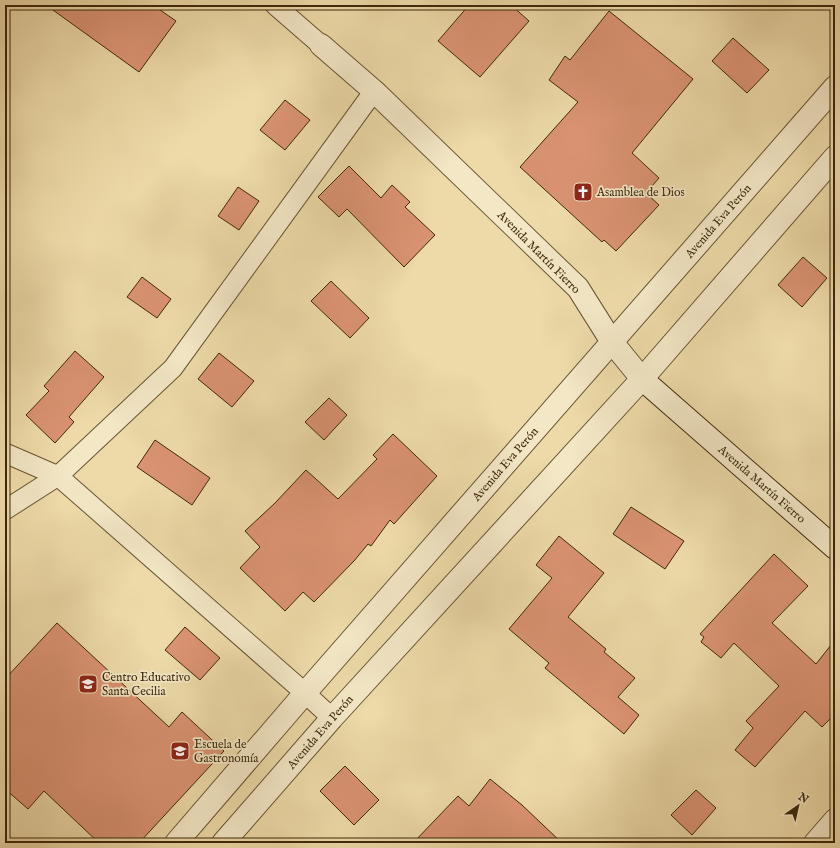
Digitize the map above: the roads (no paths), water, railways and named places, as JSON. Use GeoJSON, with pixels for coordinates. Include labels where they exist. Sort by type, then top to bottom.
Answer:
{"type":"FeatureCollection","features":[{"type":"Feature","properties":{"kind":"street","name":"Avenida Martín Fierro"},"geometry":{"type":"LineString","coordinates":[[320,45],[374,91],[578,288],[612,342],[642,379],[835,548]]}},
{"type":"Feature","properties":{"kind":"street","name":"Avenida Eva Perón"},"geometry":{"type":"LineString","coordinates":[[176,843],[305,693],[835,87]]}},
{"type":"Feature","properties":{"kind":"street","name":"Avenida Eva Perón"},"geometry":{"type":"LineString","coordinates":[[223,843],[332,718],[642,379],[835,157]]}},
{"type":"Feature","properties":{"kind":"street"},"geometry":{"type":"LineString","coordinates":[[815,843],[835,820]]}},
{"type":"Feature","properties":{"kind":"lane"},"geometry":{"type":"LineString","coordinates":[[275,5],[320,45]]}},
{"type":"Feature","properties":{"kind":"lane"},"geometry":{"type":"LineString","coordinates":[[5,510],[58,476],[173,368],[374,91]]}},
{"type":"Feature","properties":{"kind":"lane"},"geometry":{"type":"LineString","coordinates":[[5,453],[58,476],[332,718]]}},
{"type":"Feature","properties":{"kind":"place","name":"Asamblea de Dios"},"geometry":{"type":"Point","coordinates":[583,192]}},
{"type":"Feature","properties":{"kind":"place","name":"Centro Educativo Santa Cecilia"},"geometry":{"type":"Point","coordinates":[88,684]}},
{"type":"Feature","properties":{"kind":"place","name":"Escuela de Gastronomía"},"geometry":{"type":"Point","coordinates":[180,751]}}]}
